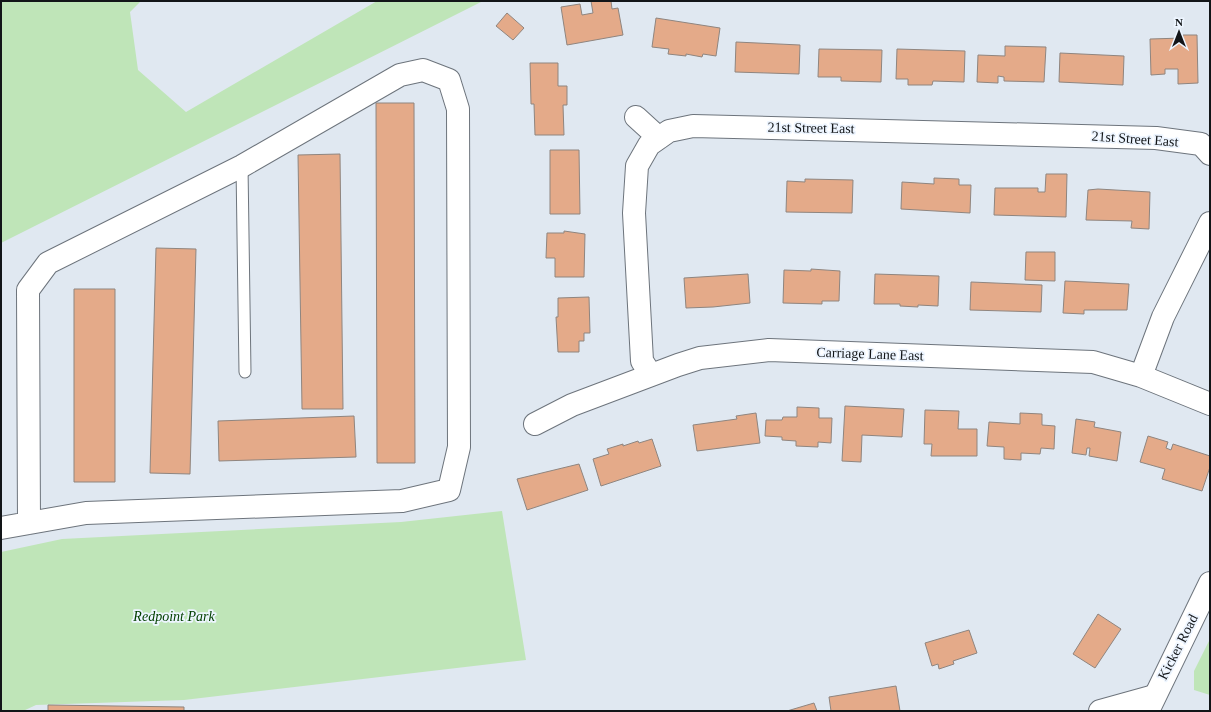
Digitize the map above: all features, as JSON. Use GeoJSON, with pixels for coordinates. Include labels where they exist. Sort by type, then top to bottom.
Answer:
{"type":"FeatureCollection","features":[{"type":"Feature","properties":{"kind":"street"},"geometry":{"type":"LineString","coordinates":[[1,528],[86,513],[402,501],[449,490],[459,447],[458,109],[449,80],[423,70],[400,75],[242,166],[48,263],[28,290],[29,523]]}},
{"type":"Feature","properties":{"kind":"street"},"geometry":{"type":"LineString","coordinates":[[636,117],[659,138]]}},
{"type":"Feature","properties":{"kind":"street","name":"21st Street East"},"geometry":{"type":"LineString","coordinates":[[651,375],[642,361],[634,213],[636,166],[648,145],[669,131],[694,126],[934,130],[1156,138],[1201,144],[1210,154]]}},
{"type":"Feature","properties":{"kind":"street"},"geometry":{"type":"LineString","coordinates":[[1141,376],[1163,317],[1210,223]]}},
{"type":"Feature","properties":{"kind":"street","name":"Carriage Lane East"},"geometry":{"type":"LineString","coordinates":[[535,424],[572,405],[700,358],[769,350],[1093,362],[1141,376],[1210,404]]}},
{"type":"Feature","properties":{"kind":"street","name":"Kicker Road"},"geometry":{"type":"LineString","coordinates":[[1151,704],[1210,583]]}},
{"type":"Feature","properties":{"kind":"street"},"geometry":{"type":"LineString","coordinates":[[1100,711],[1151,704]]}},
{"type":"Feature","properties":{"kind":"lane"},"geometry":{"type":"LineString","coordinates":[[242,166],[245,372]]}},
{"type":"Feature","properties":{"kind":"green space"},"geometry":{"type":"Polygon","coordinates":[[[1,1],[141,1],[130,12],[138,70],[186,112],[377,1],[483,1],[1,243],[1,1]]]}},
{"type":"Feature","properties":{"kind":"green space","name":"Redpoint Park"},"geometry":{"type":"Polygon","coordinates":[[[502,511],[526,660],[184,700],[36,705],[23,711],[1,711],[1,552],[62,539],[401,522],[502,511]]]}},
{"type":"Feature","properties":{"kind":"green space"},"geometry":{"type":"Polygon","coordinates":[[[1210,639],[1210,695],[1194,690],[1194,671],[1210,639]]]}},
{"type":"Feature","properties":{"kind":"building"},"geometry":{"type":"Polygon","coordinates":[[[591,1],[611,1],[612,9],[618,8],[623,35],[567,45],[561,7],[580,4],[582,15],[593,13],[591,1]]]}},
{"type":"Feature","properties":{"kind":"building"},"geometry":{"type":"Polygon","coordinates":[[[507,13],[524,28],[513,40],[496,26],[507,13]]]}},
{"type":"Feature","properties":{"kind":"building"},"geometry":{"type":"Polygon","coordinates":[[[656,18],[720,28],[716,56],[703,54],[702,57],[686,54],[686,56],[668,54],[669,49],[652,47],[656,18]]]}},
{"type":"Feature","properties":{"kind":"building"},"geometry":{"type":"Polygon","coordinates":[[[1183,35],[1197,35],[1198,83],[1178,84],[1178,69],[1165,69],[1165,74],[1151,75],[1150,39],[1183,38],[1183,35]]]}},
{"type":"Feature","properties":{"kind":"building"},"geometry":{"type":"Polygon","coordinates":[[[736,42],[800,45],[799,74],[735,72],[736,42]]]}},
{"type":"Feature","properties":{"kind":"building"},"geometry":{"type":"Polygon","coordinates":[[[1005,46],[1046,47],[1044,82],[1004,81],[1004,77],[998,76],[998,83],[977,82],[978,55],[1005,56],[1005,46]]]}},
{"type":"Feature","properties":{"kind":"building"},"geometry":{"type":"Polygon","coordinates":[[[819,49],[882,50],[881,82],[841,81],[841,77],[818,77],[819,49]]]}},
{"type":"Feature","properties":{"kind":"building"},"geometry":{"type":"Polygon","coordinates":[[[897,49],[965,51],[964,82],[933,81],[932,85],[908,85],[908,79],[896,79],[897,49]]]}},
{"type":"Feature","properties":{"kind":"building"},"geometry":{"type":"Polygon","coordinates":[[[1060,53],[1124,56],[1123,85],[1059,82],[1060,53]]]}},
{"type":"Feature","properties":{"kind":"building"},"geometry":{"type":"Polygon","coordinates":[[[530,63],[558,63],[558,86],[567,86],[567,105],[563,105],[564,135],[535,135],[534,104],[531,104],[530,63]]]}},
{"type":"Feature","properties":{"kind":"building"},"geometry":{"type":"Polygon","coordinates":[[[376,103],[414,103],[415,463],[377,463],[376,103]]]}},
{"type":"Feature","properties":{"kind":"building"},"geometry":{"type":"Polygon","coordinates":[[[550,150],[579,150],[580,214],[550,214],[550,150]]]}},
{"type":"Feature","properties":{"kind":"building"},"geometry":{"type":"Polygon","coordinates":[[[340,154],[343,409],[302,409],[298,155],[340,154]]]}},
{"type":"Feature","properties":{"kind":"building"},"geometry":{"type":"Polygon","coordinates":[[[1046,174],[1067,174],[1066,217],[994,215],[995,188],[1038,188],[1038,192],[1045,192],[1046,174]]]}},
{"type":"Feature","properties":{"kind":"building"},"geometry":{"type":"Polygon","coordinates":[[[934,178],[959,179],[959,185],[971,185],[970,213],[901,209],[902,182],[934,184],[934,178]]]}},
{"type":"Feature","properties":{"kind":"building"},"geometry":{"type":"Polygon","coordinates":[[[805,179],[853,180],[852,213],[786,212],[787,181],[805,182],[805,179]]]}},
{"type":"Feature","properties":{"kind":"building"},"geometry":{"type":"Polygon","coordinates":[[[1098,189],[1150,192],[1149,229],[1131,228],[1132,221],[1086,220],[1088,190],[1098,189]]]}},
{"type":"Feature","properties":{"kind":"building"},"geometry":{"type":"Polygon","coordinates":[[[564,231],[585,234],[584,277],[555,277],[555,258],[546,258],[547,233],[564,233],[564,231]]]}},
{"type":"Feature","properties":{"kind":"building"},"geometry":{"type":"Polygon","coordinates":[[[156,248],[196,249],[190,474],[150,473],[156,248]]]}},
{"type":"Feature","properties":{"kind":"building"},"geometry":{"type":"Polygon","coordinates":[[[1026,252],[1055,252],[1055,281],[1025,280],[1026,252]]]}},
{"type":"Feature","properties":{"kind":"building"},"geometry":{"type":"Polygon","coordinates":[[[811,269],[840,271],[839,301],[822,301],[822,304],[783,303],[784,270],[811,271],[811,269]]]}},
{"type":"Feature","properties":{"kind":"building"},"geometry":{"type":"Polygon","coordinates":[[[748,274],[750,303],[686,308],[684,278],[748,274]]]}},
{"type":"Feature","properties":{"kind":"building"},"geometry":{"type":"Polygon","coordinates":[[[875,274],[939,276],[938,306],[918,305],[918,307],[900,306],[900,304],[874,304],[875,274]]]}},
{"type":"Feature","properties":{"kind":"building"},"geometry":{"type":"Polygon","coordinates":[[[1065,281],[1129,284],[1127,310],[1084,310],[1084,314],[1063,313],[1065,281]]]}},
{"type":"Feature","properties":{"kind":"building"},"geometry":{"type":"Polygon","coordinates":[[[971,282],[1042,285],[1041,312],[970,310],[971,282]]]}},
{"type":"Feature","properties":{"kind":"building"},"geometry":{"type":"Polygon","coordinates":[[[74,289],[115,289],[115,482],[74,482],[74,289]]]}},
{"type":"Feature","properties":{"kind":"building"},"geometry":{"type":"Polygon","coordinates":[[[589,297],[590,333],[584,333],[584,341],[579,341],[579,352],[558,352],[556,317],[558,317],[558,298],[589,297]]]}},
{"type":"Feature","properties":{"kind":"building"},"geometry":{"type":"Polygon","coordinates":[[[845,406],[904,409],[902,437],[862,435],[861,462],[842,461],[845,406]]]}},
{"type":"Feature","properties":{"kind":"building"},"geometry":{"type":"Polygon","coordinates":[[[797,407],[819,408],[819,418],[832,418],[831,443],[818,442],[818,447],[796,446],[796,441],[782,440],[782,437],[765,436],[766,420],[782,420],[783,417],[797,417],[797,407]]]}},
{"type":"Feature","properties":{"kind":"building"},"geometry":{"type":"Polygon","coordinates":[[[925,410],[959,411],[958,429],[977,429],[977,456],[931,456],[932,444],[924,444],[925,410]]]}},
{"type":"Feature","properties":{"kind":"building"},"geometry":{"type":"Polygon","coordinates":[[[756,413],[760,443],[697,451],[693,425],[737,419],[736,416],[756,413]]]}},
{"type":"Feature","properties":{"kind":"building"},"geometry":{"type":"Polygon","coordinates":[[[1020,413],[1042,414],[1042,425],[1055,426],[1054,449],[1041,448],[1040,454],[1021,453],[1021,460],[1004,459],[1004,447],[987,446],[989,422],[1020,424],[1020,413]]]}},
{"type":"Feature","properties":{"kind":"building"},"geometry":{"type":"Polygon","coordinates":[[[354,416],[356,457],[219,461],[218,421],[354,416]]]}},
{"type":"Feature","properties":{"kind":"building"},"geometry":{"type":"Polygon","coordinates":[[[1076,419],[1095,422],[1094,427],[1121,432],[1117,461],[1089,456],[1090,448],[1087,448],[1086,455],[1072,453],[1076,419]]]}},
{"type":"Feature","properties":{"kind":"building"},"geometry":{"type":"Polygon","coordinates":[[[1148,436],[1168,442],[1166,448],[1171,450],[1173,444],[1210,456],[1210,467],[1202,491],[1162,479],[1165,469],[1140,462],[1148,436]]]}},
{"type":"Feature","properties":{"kind":"building"},"geometry":{"type":"Polygon","coordinates":[[[652,439],[661,466],[601,486],[593,459],[609,454],[607,449],[623,444],[623,446],[638,441],[639,443],[652,439]]]}},
{"type":"Feature","properties":{"kind":"building"},"geometry":{"type":"Polygon","coordinates":[[[579,464],[588,490],[527,510],[517,479],[579,464]]]}},
{"type":"Feature","properties":{"kind":"building"},"geometry":{"type":"Polygon","coordinates":[[[1098,614],[1121,629],[1095,668],[1073,654],[1098,614]]]}},
{"type":"Feature","properties":{"kind":"building"},"geometry":{"type":"Polygon","coordinates":[[[969,630],[977,653],[953,661],[954,664],[939,669],[938,664],[932,666],[925,643],[969,630]]]}},
{"type":"Feature","properties":{"kind":"building"},"geometry":{"type":"Polygon","coordinates":[[[896,686],[900,711],[831,711],[829,697],[896,686]]]}},
{"type":"Feature","properties":{"kind":"building"},"geometry":{"type":"Polygon","coordinates":[[[814,703],[817,711],[787,711],[814,703]]]}},
{"type":"Feature","properties":{"kind":"building"},"geometry":{"type":"Polygon","coordinates":[[[48,705],[184,707],[184,711],[48,711],[48,705]]]}}]}
